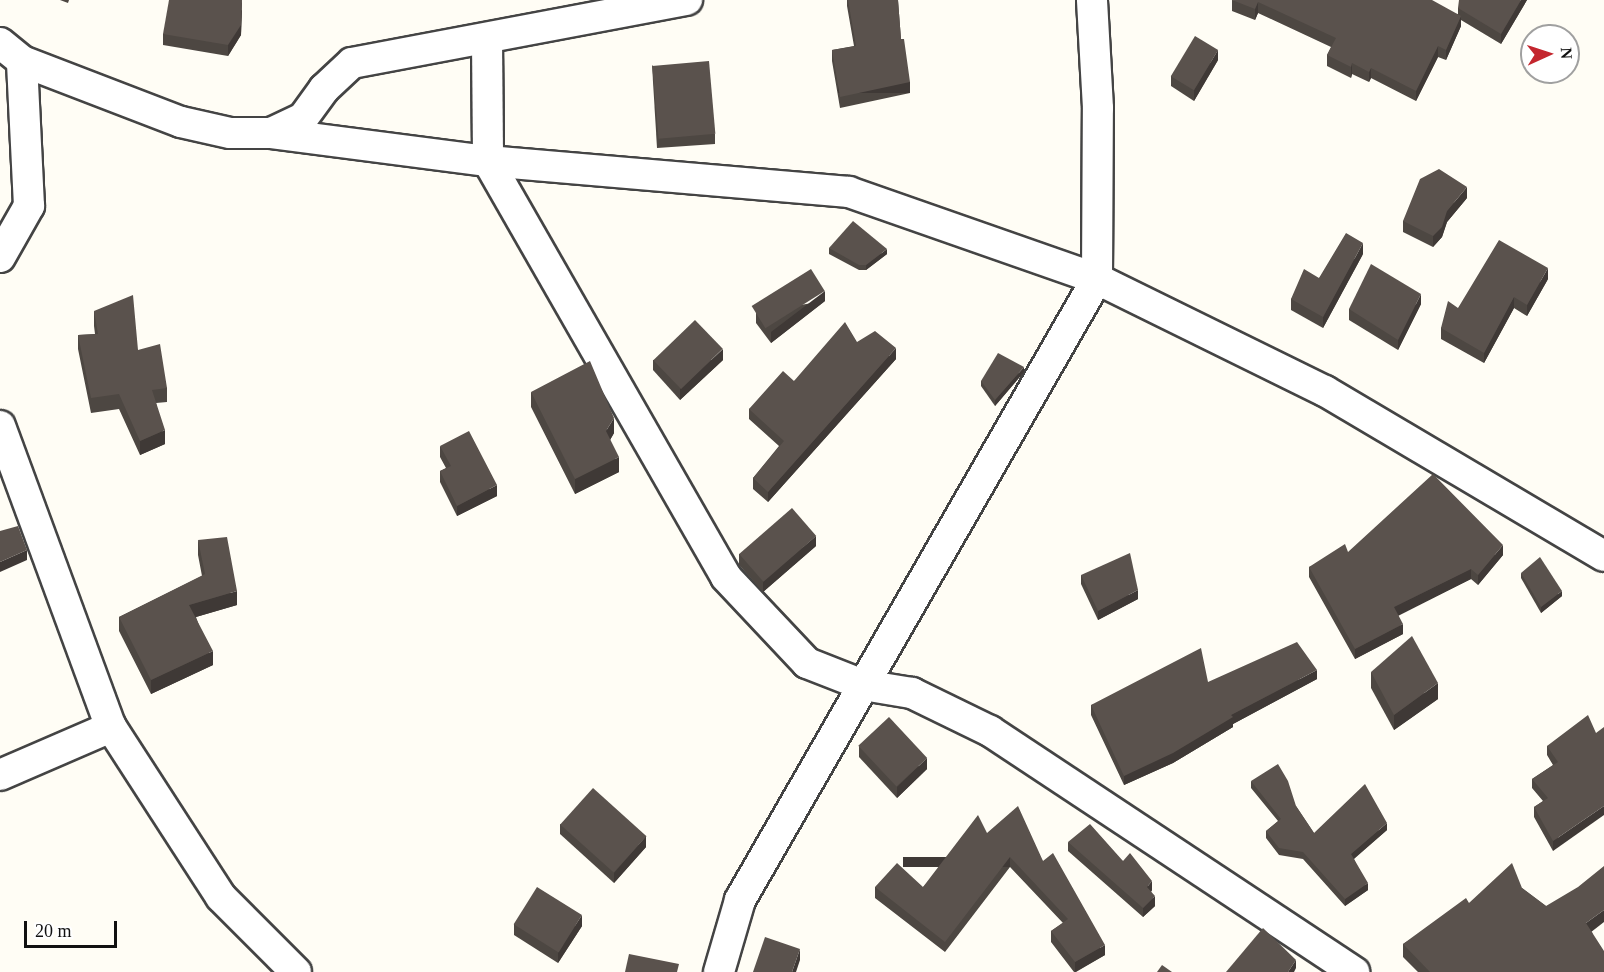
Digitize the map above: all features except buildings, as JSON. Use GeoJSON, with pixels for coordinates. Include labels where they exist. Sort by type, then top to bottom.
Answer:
{"type":"FeatureCollection","features":[{"type":"Feature","properties":{"kind":"street"},"geometry":{"type":"LineString","coordinates":[[271,133],[303,118],[324,89],[352,63],[402,52],[487,40],[687,0]]}},
{"type":"Feature","properties":{"kind":"street"},"geometry":{"type":"LineString","coordinates":[[719,972],[740,900],[1097,279],[1098,108],[1092,0]]}},
{"type":"Feature","properties":{"kind":"street"},"geometry":{"type":"LineString","coordinates":[[487,40],[488,161],[726,577],[807,663],[863,685],[912,693],[990,731],[1354,972]]}},
{"type":"Feature","properties":{"kind":"street"},"geometry":{"type":"LineString","coordinates":[[0,257],[29,206],[11,52],[181,122],[230,133],[271,133],[488,161],[849,192],[1097,279],[1325,392],[1604,555]]}},
{"type":"Feature","properties":{"kind":"street"},"geometry":{"type":"LineString","coordinates":[[0,426],[111,727],[221,897],[296,972]]}},
{"type":"Feature","properties":{"kind":"street"},"geometry":{"type":"LineString","coordinates":[[0,775],[111,727]]}}]}
